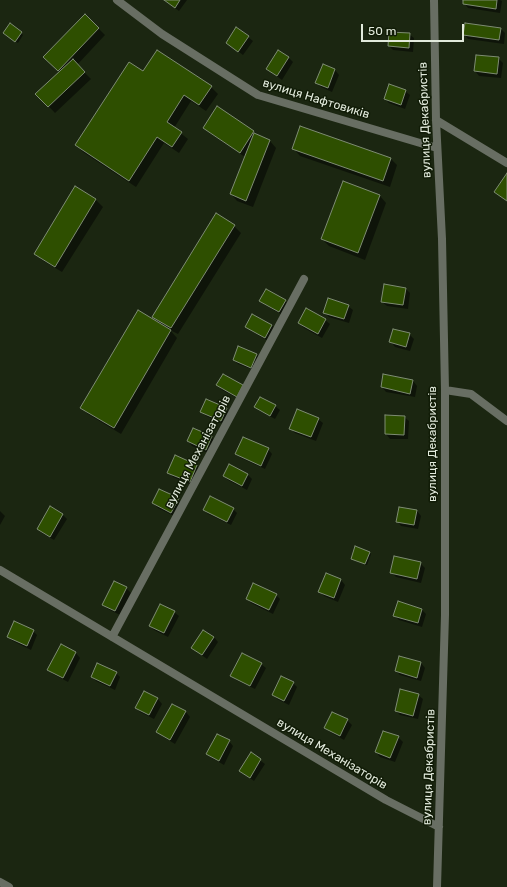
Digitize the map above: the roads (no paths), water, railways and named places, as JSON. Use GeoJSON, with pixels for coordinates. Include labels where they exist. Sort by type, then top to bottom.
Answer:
{"type":"FeatureCollection","features":[{"type":"Feature","properties":{"kind":"street","name":"вулиця Нафтовиків"},"geometry":{"type":"LineString","coordinates":[[117,0],[162,34],[258,95],[437,148]]}},
{"type":"Feature","properties":{"kind":"street","name":"вулиця Декабристів"},"geometry":{"type":"LineString","coordinates":[[434,0],[436,120],[442,240],[445,390],[445,615],[437,887]]}},
{"type":"Feature","properties":{"kind":"street"},"geometry":{"type":"LineString","coordinates":[[436,120],[507,163]]}},
{"type":"Feature","properties":{"kind":"street","name":"вулиця Механізаторів"},"geometry":{"type":"LineString","coordinates":[[112,637],[304,279]]}},
{"type":"Feature","properties":{"kind":"street"},"geometry":{"type":"LineString","coordinates":[[445,390],[471,394],[507,421]]}},
{"type":"Feature","properties":{"kind":"street","name":"вулиця Механізаторів"},"geometry":{"type":"LineString","coordinates":[[0,570],[386,800],[439,827]]}},
{"type":"Feature","properties":{"kind":"street"},"geometry":{"type":"LineString","coordinates":[[0,882],[9,887]]}}]}
